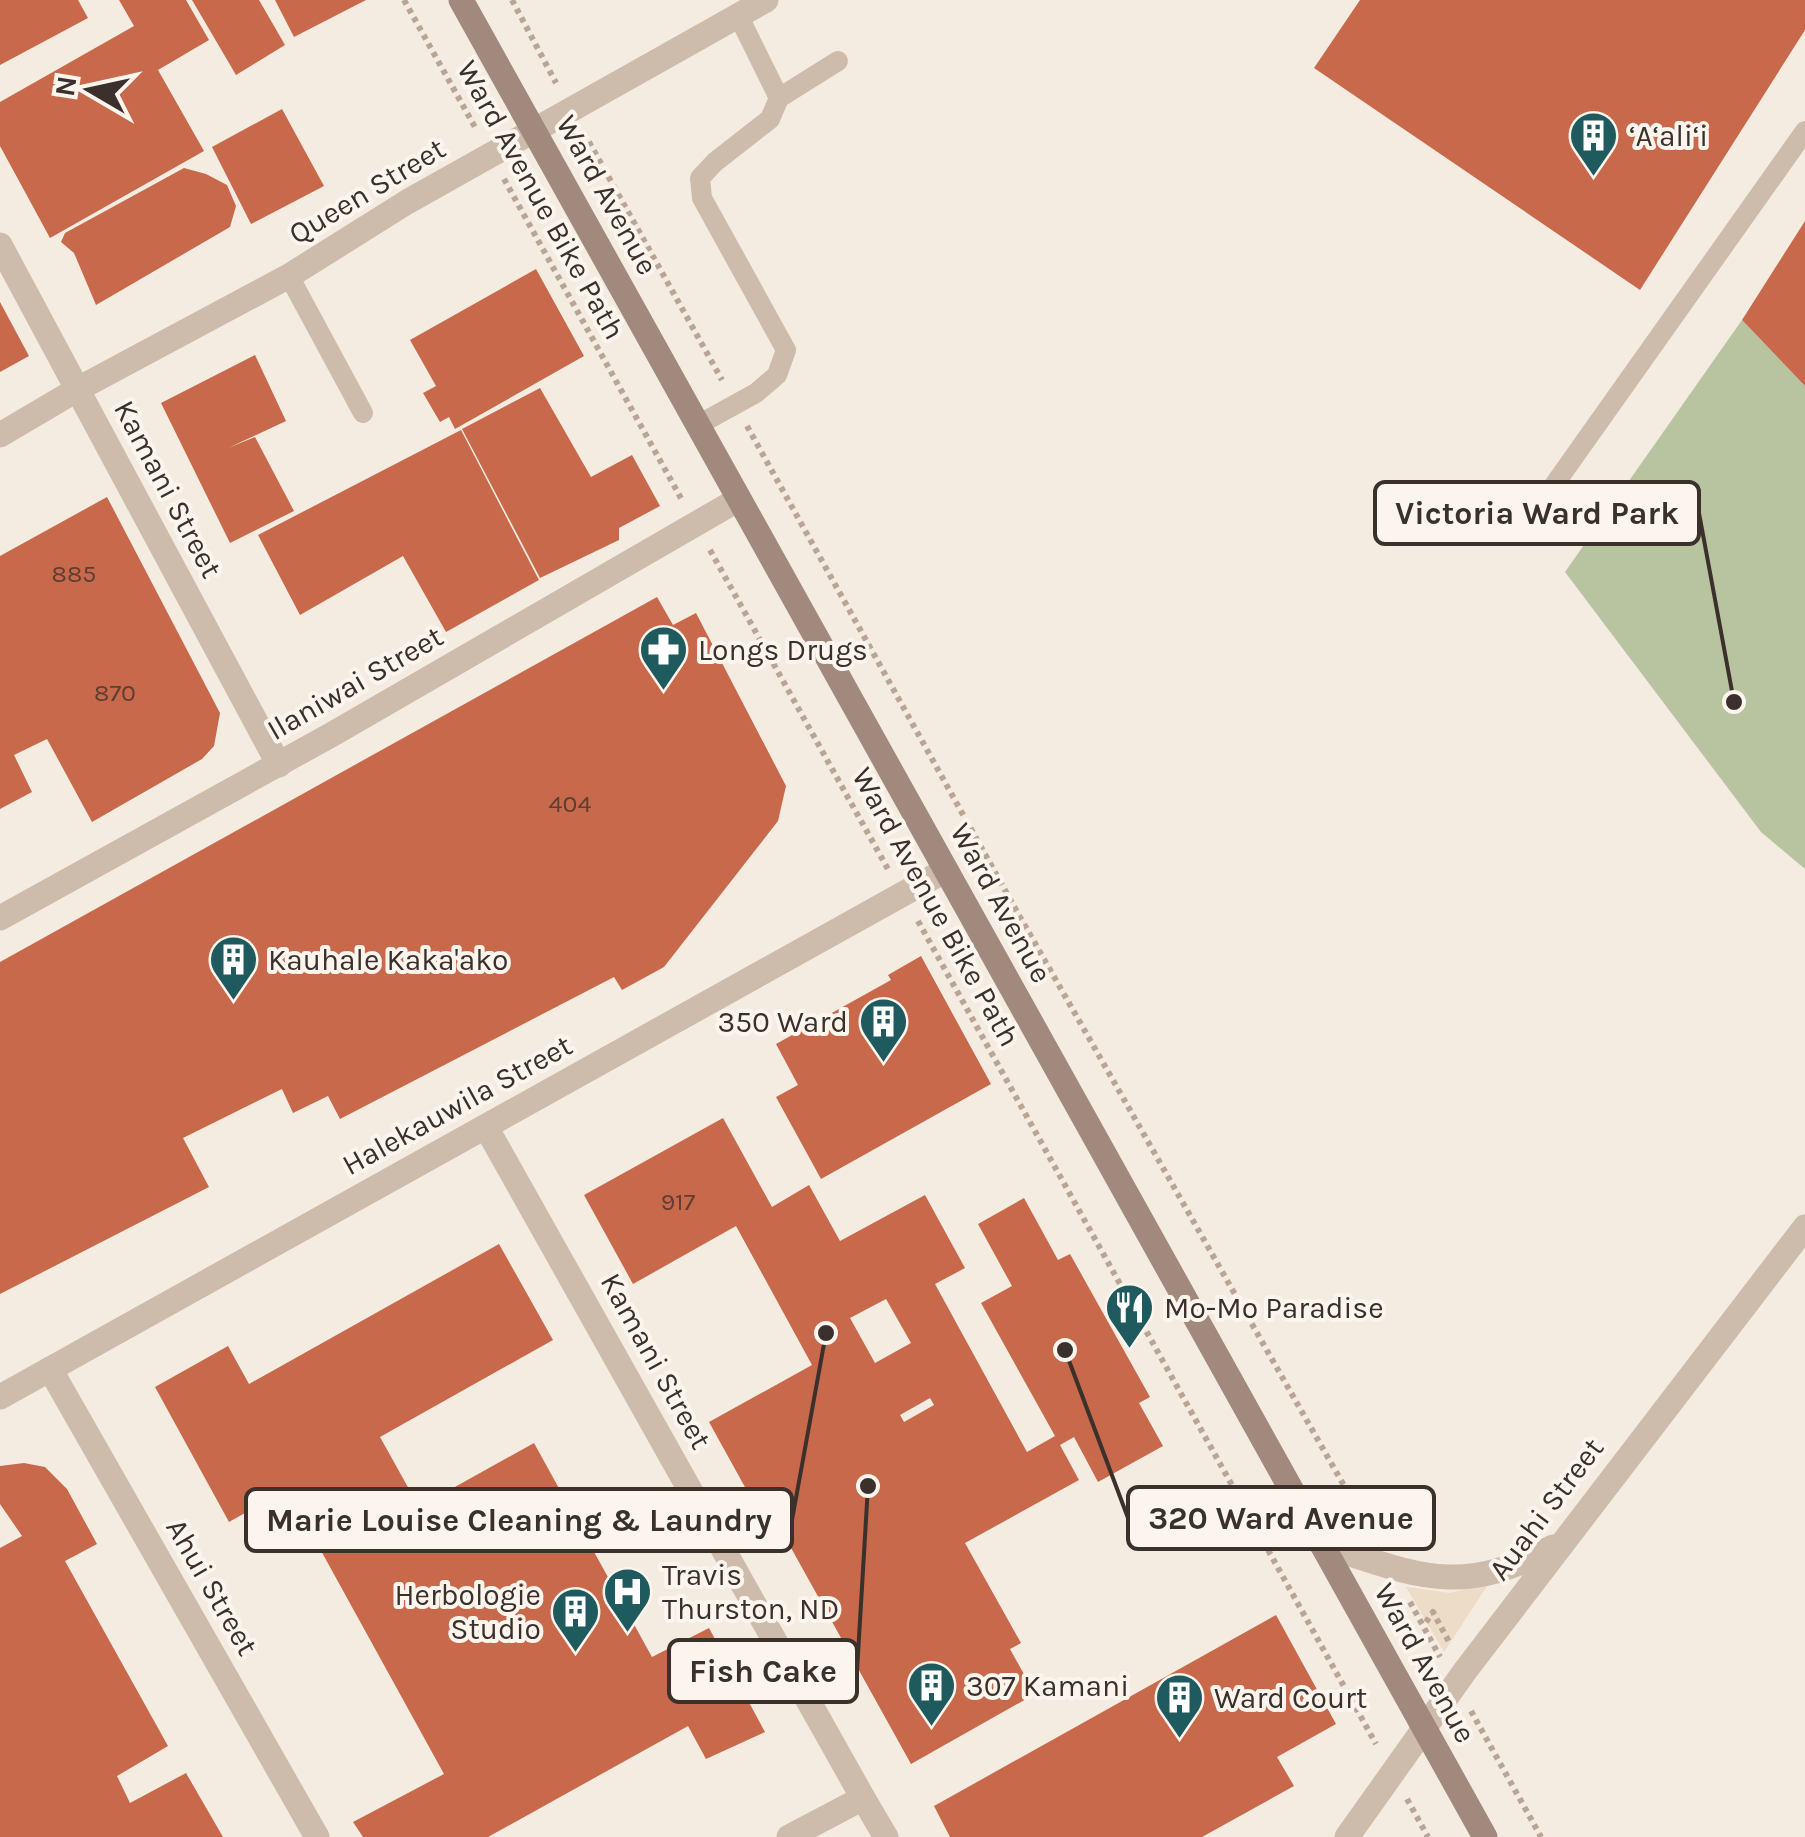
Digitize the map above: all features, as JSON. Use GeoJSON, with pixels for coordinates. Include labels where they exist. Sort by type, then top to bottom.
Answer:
{"type":"FeatureCollection","features":[{"type":"Feature","properties":{"kind":"main road","name":"Ward Avenue"},"geometry":{"type":"LineString","coordinates":[[461,0],[1485,1837]]}},
{"type":"Feature","properties":{"kind":"street","name":"Queen Street"},"geometry":{"type":"LineString","coordinates":[[0,435],[289,276],[408,202],[766,0]]}},
{"type":"Feature","properties":{"kind":"street","name":"Kamani Street"},"geometry":{"type":"LineString","coordinates":[[0,244],[279,765]]}},
{"type":"Feature","properties":{"kind":"street","name":"Ilaniwai Street"},"geometry":{"type":"LineString","coordinates":[[0,918],[279,765],[739,499]]}},
{"type":"Feature","properties":{"kind":"street","name":"Halekauwila Street"},"geometry":{"type":"LineString","coordinates":[[0,1398],[946,870]]}},
{"type":"Feature","properties":{"kind":"street","name":"Kamani Street"},"geometry":{"type":"LineString","coordinates":[[486,1126],[886,1837]]}},
{"type":"Feature","properties":{"kind":"street","name":"Auahi Street"},"geometry":{"type":"LineString","coordinates":[[1347,1837],[1455,1684],[1805,1227]]}},
{"type":"Feature","properties":{"kind":"street","name":"Ahui Street"},"geometry":{"type":"LineString","coordinates":[[50,1370],[316,1837]]}},
{"type":"Feature","properties":{"kind":"street"},"geometry":{"type":"LineString","coordinates":[[1322,1545],[1426,1577],[1480,1576],[1516,1567],[1562,1542]]}},
{"type":"Feature","properties":{"kind":"street"},"geometry":{"type":"LineString","coordinates":[[789,1837],[863,1798]]}},
{"type":"Feature","properties":{"kind":"lane"},"geometry":{"type":"LineString","coordinates":[[738,16],[779,98]]}},
{"type":"Feature","properties":{"kind":"lane"},"geometry":{"type":"LineString","coordinates":[[698,425],[756,394],[777,375],[786,350],[702,198],[700,178],[770,119],[779,98],[838,61]]}},
{"type":"Feature","properties":{"kind":"lane"},"geometry":{"type":"LineString","coordinates":[[1542,502],[1805,131]]}},
{"type":"Feature","properties":{"kind":"lane"},"geometry":{"type":"LineString","coordinates":[[289,276],[364,414]]}},
{"type":"Feature","properties":{"kind":"path","name":"Ward Avenue Bike Path"},"geometry":{"type":"LineString","coordinates":[[404,0],[1428,1837]]}},
{"type":"Feature","properties":{"kind":"path"},"geometry":{"type":"LineString","coordinates":[[512,0],[1016,910],[1540,1837]]}},
{"type":"Feature","properties":{"kind":"path"},"geometry":{"type":"LineString","coordinates":[[1426,1622],[1433,1612],[1449,1643]]}},
{"type":"Feature","properties":{"kind":"green space"},"geometry":{"type":"Polygon","coordinates":[[[1742,320],[1805,386],[1805,869],[1761,832],[1565,572],[1742,320]]]}},
{"type":"Feature","properties":{"kind":"shaded area"},"geometry":{"type":"Polygon","coordinates":[[[1489,1583],[1444,1652],[1406,1587],[1450,1593],[1489,1583]]]}},
{"type":"Feature","properties":{"kind":"building"},"geometry":{"type":"Polygon","coordinates":[[[0,0],[78,0],[88,18],[0,65],[0,0]]]}},
{"type":"Feature","properties":{"kind":"building"},"geometry":{"type":"Polygon","coordinates":[[[119,0],[186,0],[209,40],[158,70],[204,151],[50,238],[0,146],[0,102],[134,26],[119,0]]]}},
{"type":"Feature","properties":{"kind":"building"},"geometry":{"type":"Polygon","coordinates":[[[192,0],[259,0],[285,45],[236,75],[192,0]]]}},
{"type":"Feature","properties":{"kind":"building"},"geometry":{"type":"Polygon","coordinates":[[[275,0],[366,0],[294,37],[275,0]]]}},
{"type":"Feature","properties":{"kind":"building","name":"‘A‘ali‘i"},"geometry":{"type":"Polygon","coordinates":[[[1360,0],[1805,0],[1805,30],[1640,290],[1314,68],[1360,0]]]}},
{"type":"Feature","properties":{"kind":"building"},"geometry":{"type":"Polygon","coordinates":[[[282,109],[324,186],[251,224],[212,147],[282,109]]]}},
{"type":"Feature","properties":{"kind":"building"},"geometry":{"type":"Polygon","coordinates":[[[184,168],[227,185],[236,206],[230,227],[96,305],[74,253],[61,242],[65,233],[184,168]]]}},
{"type":"Feature","properties":{"kind":"building"},"geometry":{"type":"Polygon","coordinates":[[[1805,221],[1805,386],[1742,320],[1805,221]]]}},
{"type":"Feature","properties":{"kind":"building"},"geometry":{"type":"Polygon","coordinates":[[[536,269],[584,356],[455,429],[449,417],[440,422],[423,393],[436,386],[410,340],[536,269]]]}},
{"type":"Feature","properties":{"kind":"building"},"geometry":{"type":"Polygon","coordinates":[[[0,302],[29,356],[0,372],[0,302]]]}},
{"type":"Feature","properties":{"kind":"building"},"geometry":{"type":"Polygon","coordinates":[[[255,355],[286,421],[228,448],[255,437],[294,511],[230,543],[161,403],[255,355]]]}},
{"type":"Feature","properties":{"kind":"building"},"geometry":{"type":"Polygon","coordinates":[[[540,388],[591,477],[632,455],[660,506],[619,528],[619,540],[540,578],[462,429],[540,388]]]}},
{"type":"Feature","properties":{"kind":"building"},"geometry":{"type":"Polygon","coordinates":[[[461,430],[539,580],[446,632],[403,556],[300,615],[258,535],[461,430]]]}},
{"type":"Feature","properties":{"kind":"building"},"geometry":{"type":"Polygon","coordinates":[[[107,497],[220,713],[214,746],[202,759],[92,822],[47,739],[14,755],[32,792],[0,809],[0,556],[107,497]]]}},
{"type":"Feature","properties":{"kind":"building"},"geometry":{"type":"Polygon","coordinates":[[[657,597],[673,625],[696,613],[786,786],[778,821],[664,967],[622,990],[614,977],[340,1119],[328,1096],[293,1113],[282,1089],[183,1138],[209,1187],[0,1294],[0,962],[657,597]]]}},
{"type":"Feature","properties":{"kind":"building","name":"350 Ward"},"geometry":{"type":"Polygon","coordinates":[[[921,956],[991,1084],[821,1179],[776,1097],[798,1085],[776,1044],[891,980],[888,975],[921,956]]]}},
{"type":"Feature","properties":{"kind":"building"},"geometry":{"type":"Polygon","coordinates":[[[723,1118],[772,1207],[809,1185],[840,1241],[925,1195],[965,1268],[935,1284],[1027,1452],[1055,1436],[981,1303],[1012,1286],[978,1224],[1024,1198],[1058,1260],[1070,1254],[1150,1397],[1139,1403],[1163,1446],[1098,1482],[1074,1437],[1060,1445],[1079,1480],[965,1543],[1021,1643],[1010,1649],[1035,1694],[911,1764],[760,1492],[751,1498],[709,1422],[812,1365],[736,1226],[633,1284],[584,1195],[723,1118]],[[886,1299],[850,1318],[875,1363],[911,1343],[886,1299]],[[930,1398],[900,1415],[904,1422],[934,1405],[930,1398]]]}},
{"type":"Feature","properties":{"kind":"building"},"geometry":{"type":"Polygon","coordinates":[[[499,1244],[553,1340],[380,1437],[419,1507],[534,1443],[652,1657],[709,1628],[765,1732],[706,1759],[688,1726],[488,1837],[363,1837],[353,1822],[444,1774],[287,1489],[229,1522],[155,1387],[228,1346],[249,1384],[499,1244]]]}},
{"type":"Feature","properties":{"kind":"building"},"geometry":{"type":"Polygon","coordinates":[[[24,1463],[45,1467],[67,1489],[97,1544],[65,1561],[168,1746],[117,1776],[130,1803],[186,1773],[223,1837],[0,1837],[0,1548],[22,1536],[0,1504],[0,1466],[24,1463]]]}},
{"type":"Feature","properties":{"kind":"building","name":"Ward Court"},"geometry":{"type":"Polygon","coordinates":[[[1276,1615],[1336,1724],[1277,1757],[1294,1786],[1202,1837],[950,1837],[934,1806],[1276,1615]]]}},
{"type":"Feature","properties":{"kind":"place","name":"‘A‘ali‘i"},"geometry":{"type":"Point","coordinates":[1594,178]}},
{"type":"Feature","properties":{"kind":"place","name":"Longs Drugs"},"geometry":{"type":"Point","coordinates":[663,692]}},
{"type":"Feature","properties":{"kind":"place","name":"Victoria Ward Park"},"geometry":{"type":"Point","coordinates":[1734,702]}},
{"type":"Feature","properties":{"kind":"place","name":"Kauhale Kaka'ako"},"geometry":{"type":"Point","coordinates":[233,1002]}},
{"type":"Feature","properties":{"kind":"place","name":"350 Ward"},"geometry":{"type":"Point","coordinates":[883,1064]}},
{"type":"Feature","properties":{"kind":"place","name":"Marie Louise Cleaning & Laundry"},"geometry":{"type":"Point","coordinates":[826,1333]}},
{"type":"Feature","properties":{"kind":"place","name":"320 Ward Avenue"},"geometry":{"type":"Point","coordinates":[1065,1350]}},
{"type":"Feature","properties":{"kind":"place","name":"Mo-Mo Paradise"},"geometry":{"type":"Point","coordinates":[1129,1350]}},
{"type":"Feature","properties":{"kind":"place","name":"Fish Cake"},"geometry":{"type":"Point","coordinates":[868,1486]}},
{"type":"Feature","properties":{"kind":"place","name":"Travis Thurston, ND"},"geometry":{"type":"Point","coordinates":[627,1634]}},
{"type":"Feature","properties":{"kind":"place","name":"Herbologie Studio"},"geometry":{"type":"Point","coordinates":[576,1654]}},
{"type":"Feature","properties":{"kind":"place","name":"307 Kamani"},"geometry":{"type":"Point","coordinates":[931,1728]}},
{"type":"Feature","properties":{"kind":"place","name":"Ward Court"},"geometry":{"type":"Point","coordinates":[1179,1740]}}]}
